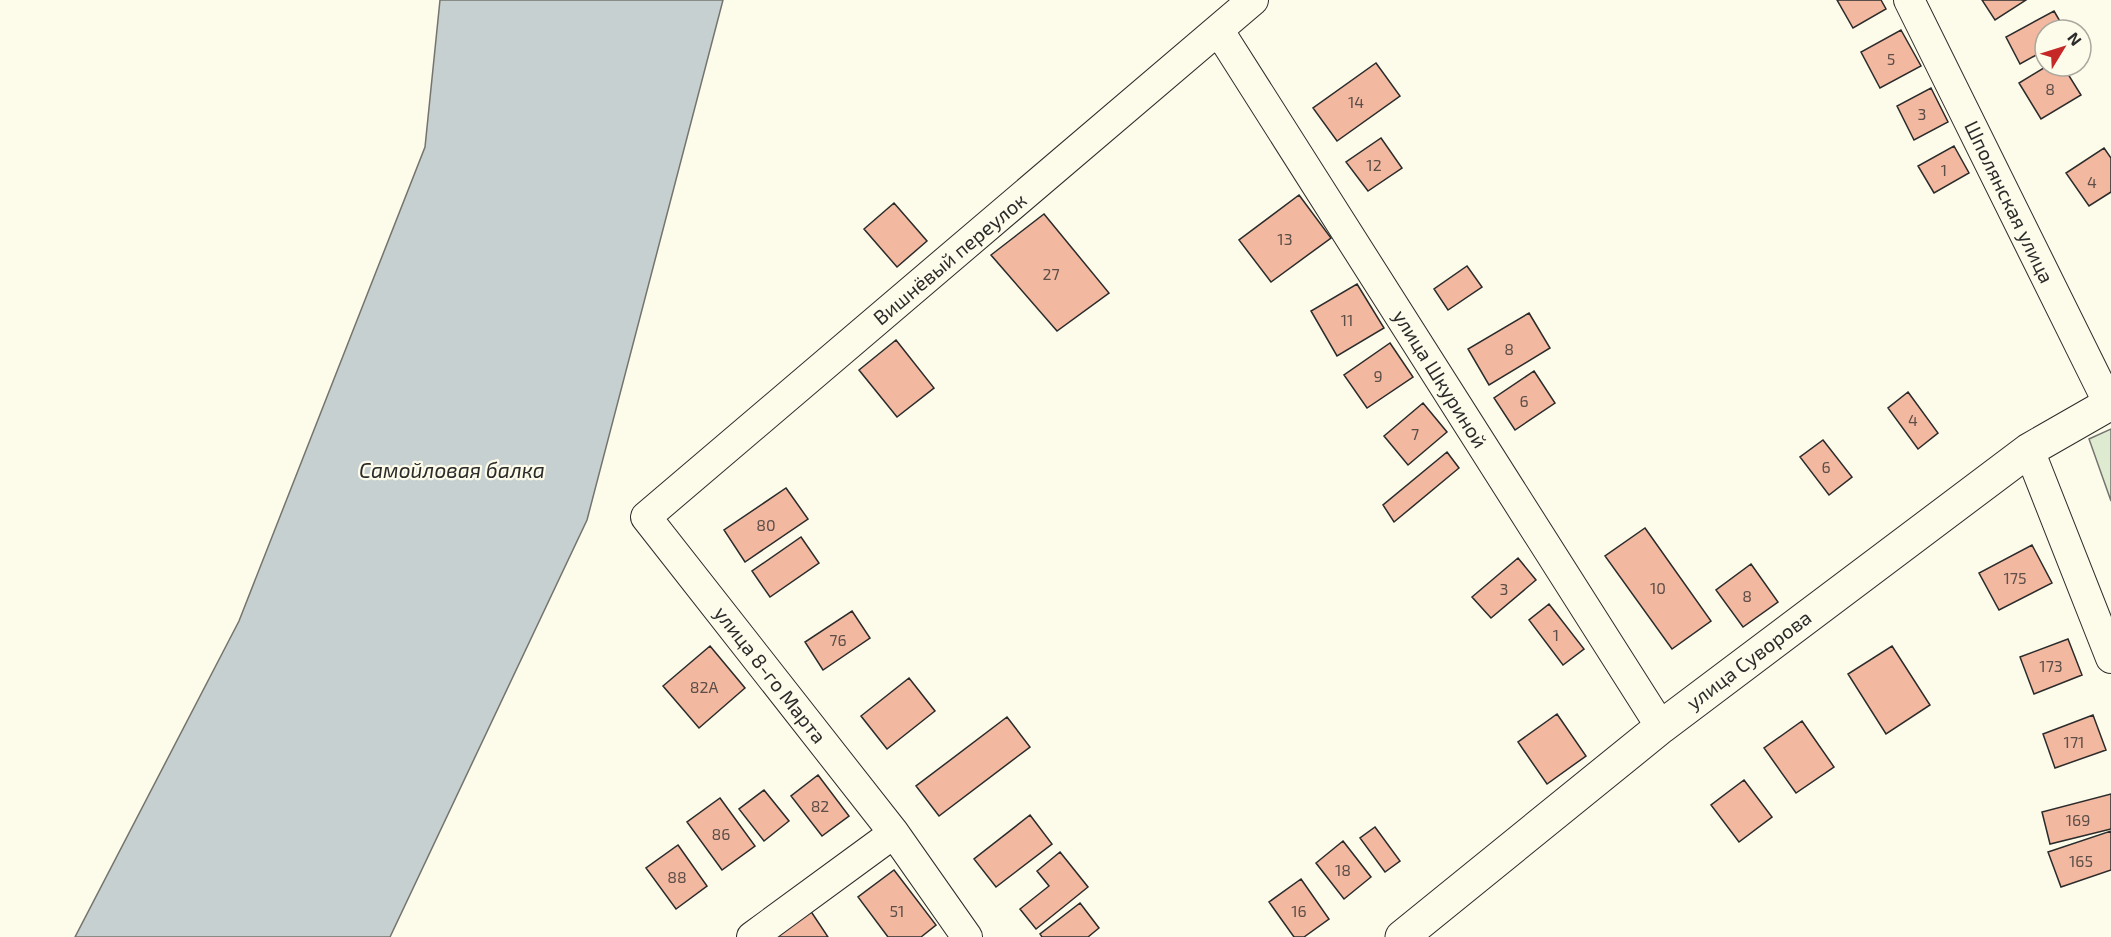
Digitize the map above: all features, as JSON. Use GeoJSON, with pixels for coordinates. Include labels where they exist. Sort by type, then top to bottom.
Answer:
{"type":"FeatureCollection","features":[{"type":"Feature","properties":{"kind":"street","name":"Вишнёвый переулок"},"geometry":{"type":"LineString","coordinates":[[646,517],[1253,0]]}},
{"type":"Feature","properties":{"kind":"street","name":"Шполянская улица"},"geometry":{"type":"LineString","coordinates":[[1909,0],[2110,403]]}},
{"type":"Feature","properties":{"kind":"street","name":"улица Шкуриной"},"geometry":{"type":"LineString","coordinates":[[1219,31],[1661,727]]}},
{"type":"Feature","properties":{"kind":"street","name":"улица Суворова"},"geometry":{"type":"LineString","coordinates":[[1402,937],[1661,727],[2029,450],[2110,403]]}},
{"type":"Feature","properties":{"kind":"street"},"geometry":{"type":"LineString","coordinates":[[2029,450],[2111,658]]}},
{"type":"Feature","properties":{"kind":"street","name":"улица 8-го Марта"},"geometry":{"type":"LineString","coordinates":[[646,517],[894,833],[967,937]]}},
{"type":"Feature","properties":{"kind":"street"},"geometry":{"type":"LineString","coordinates":[[752,937],[894,833]]}},
{"type":"Feature","properties":{"kind":"green space"},"geometry":{"type":"Polygon","coordinates":[[[2111,429],[2111,501],[2089,439],[2111,429]]]}},
{"type":"Feature","properties":{"kind":"water","name":"Самойловая балка"},"geometry":{"type":"Polygon","coordinates":[[[440,0],[723,0],[587,520],[390,937],[75,937],[239,621],[425,147],[440,0]]]}},
{"type":"Feature","properties":{"kind":"building"},"geometry":{"type":"Polygon","coordinates":[[[1837,0],[1881,0],[1886,9],[1853,28],[1837,0]]]}},
{"type":"Feature","properties":{"kind":"building"},"geometry":{"type":"Polygon","coordinates":[[[1982,0],[2026,0],[1995,20],[1982,0]]]}},
{"type":"Feature","properties":{"kind":"building"},"geometry":{"type":"Polygon","coordinates":[[[2054,11],[2058,18],[2041,18],[2054,11]]]}},
{"type":"Feature","properties":{"kind":"building"},"geometry":{"type":"Polygon","coordinates":[[[2033,22],[2033,57],[2020,64],[2006,37],[2033,22]]]}},
{"type":"Feature","properties":{"kind":"building"},"geometry":{"type":"Polygon","coordinates":[[[1901,30],[1921,66],[1880,88],[1861,52],[1901,30]]]}},
{"type":"Feature","properties":{"kind":"building"},"geometry":{"type":"Polygon","coordinates":[[[1376,63],[1400,96],[1337,141],[1313,108],[1376,63]]]}},
{"type":"Feature","properties":{"kind":"building"},"geometry":{"type":"Polygon","coordinates":[[[2033,74],[2033,78],[2070,78],[2081,95],[2041,119],[2019,83],[2033,74]]]}},
{"type":"Feature","properties":{"kind":"building"},"geometry":{"type":"Polygon","coordinates":[[[1931,88],[1948,122],[1914,140],[1897,106],[1931,88]]]}},
{"type":"Feature","properties":{"kind":"building"},"geometry":{"type":"Polygon","coordinates":[[[1381,138],[1402,168],[1368,191],[1346,162],[1381,138]]]}},
{"type":"Feature","properties":{"kind":"building"},"geometry":{"type":"Polygon","coordinates":[[[1954,146],[1969,173],[1934,193],[1918,166],[1954,146]]]}},
{"type":"Feature","properties":{"kind":"building"},"geometry":{"type":"Polygon","coordinates":[[[2104,148],[2111,158],[2111,192],[2089,206],[2066,173],[2104,148]]]}},
{"type":"Feature","properties":{"kind":"building"},"geometry":{"type":"Polygon","coordinates":[[[1299,195],[1331,238],[1271,282],[1239,240],[1299,195]]]}},
{"type":"Feature","properties":{"kind":"building"},"geometry":{"type":"Polygon","coordinates":[[[894,203],[927,241],[897,267],[864,229],[894,203]]]}},
{"type":"Feature","properties":{"kind":"building"},"geometry":{"type":"Polygon","coordinates":[[[1044,214],[1109,293],[1057,331],[991,255],[1044,214]]]}},
{"type":"Feature","properties":{"kind":"building"},"geometry":{"type":"Polygon","coordinates":[[[1467,266],[1482,287],[1448,310],[1434,289],[1467,266]]]}},
{"type":"Feature","properties":{"kind":"building"},"geometry":{"type":"Polygon","coordinates":[[[1357,284],[1384,328],[1337,356],[1311,311],[1357,284]]]}},
{"type":"Feature","properties":{"kind":"building"},"geometry":{"type":"Polygon","coordinates":[[[1529,313],[1550,348],[1489,385],[1468,349],[1529,313]]]}},
{"type":"Feature","properties":{"kind":"building"},"geometry":{"type":"Polygon","coordinates":[[[896,340],[934,388],[897,417],[859,370],[896,340]]]}},
{"type":"Feature","properties":{"kind":"building"},"geometry":{"type":"Polygon","coordinates":[[[1390,343],[1413,377],[1367,408],[1344,375],[1390,343]]]}},
{"type":"Feature","properties":{"kind":"building"},"geometry":{"type":"Polygon","coordinates":[[[1534,371],[1555,403],[1515,430],[1494,398],[1534,371]]]}},
{"type":"Feature","properties":{"kind":"building"},"geometry":{"type":"Polygon","coordinates":[[[1908,392],[1938,433],[1918,449],[1888,408],[1908,392]]]}},
{"type":"Feature","properties":{"kind":"building"},"geometry":{"type":"Polygon","coordinates":[[[1423,403],[1447,432],[1408,465],[1384,436],[1423,403]]]}},
{"type":"Feature","properties":{"kind":"building"},"geometry":{"type":"Polygon","coordinates":[[[1823,440],[1852,477],[1829,495],[1800,457],[1823,440]]]}},
{"type":"Feature","properties":{"kind":"building"},"geometry":{"type":"Polygon","coordinates":[[[1447,452],[1459,468],[1394,522],[1383,505],[1447,452]]]}},
{"type":"Feature","properties":{"kind":"building"},"geometry":{"type":"Polygon","coordinates":[[[786,488],[808,519],[745,562],[724,530],[786,488]]]}},
{"type":"Feature","properties":{"kind":"building"},"geometry":{"type":"Polygon","coordinates":[[[1645,528],[1711,621],[1672,649],[1605,556],[1645,528]]]}},
{"type":"Feature","properties":{"kind":"building"},"geometry":{"type":"Polygon","coordinates":[[[801,537],[819,563],[770,597],[752,571],[801,537]]]}},
{"type":"Feature","properties":{"kind":"building"},"geometry":{"type":"Polygon","coordinates":[[[2032,545],[2052,583],[1999,610],[1979,573],[2032,545]]]}},
{"type":"Feature","properties":{"kind":"building"},"geometry":{"type":"Polygon","coordinates":[[[1518,558],[1536,580],[1491,618],[1472,597],[1518,558]]]}},
{"type":"Feature","properties":{"kind":"building"},"geometry":{"type":"Polygon","coordinates":[[[1751,564],[1778,602],[1743,627],[1716,590],[1751,564]]]}},
{"type":"Feature","properties":{"kind":"building"},"geometry":{"type":"Polygon","coordinates":[[[1549,604],[1584,649],[1563,665],[1529,620],[1549,604]]]}},
{"type":"Feature","properties":{"kind":"building"},"geometry":{"type":"Polygon","coordinates":[[[852,611],[870,638],[823,670],[805,642],[852,611]]]}},
{"type":"Feature","properties":{"kind":"building"},"geometry":{"type":"Polygon","coordinates":[[[2068,639],[2082,675],[2034,694],[2020,657],[2068,639]]]}},
{"type":"Feature","properties":{"kind":"building"},"geometry":{"type":"Polygon","coordinates":[[[710,646],[745,688],[699,728],[663,686],[710,646]]]}},
{"type":"Feature","properties":{"kind":"building"},"geometry":{"type":"Polygon","coordinates":[[[1892,646],[1930,705],[1886,734],[1848,674],[1892,646]]]}},
{"type":"Feature","properties":{"kind":"building"},"geometry":{"type":"Polygon","coordinates":[[[909,678],[935,711],[887,749],[861,716],[909,678]]]}},
{"type":"Feature","properties":{"kind":"building"},"geometry":{"type":"Polygon","coordinates":[[[1557,714],[1586,756],[1547,784],[1518,742],[1557,714]]]}},
{"type":"Feature","properties":{"kind":"building"},"geometry":{"type":"Polygon","coordinates":[[[2093,715],[2106,750],[2055,768],[2043,734],[2093,715]]]}},
{"type":"Feature","properties":{"kind":"building"},"geometry":{"type":"Polygon","coordinates":[[[1007,717],[1030,747],[939,816],[916,786],[1007,717]]]}},
{"type":"Feature","properties":{"kind":"building"},"geometry":{"type":"Polygon","coordinates":[[[1802,721],[1834,767],[1796,793],[1764,748],[1802,721]]]}},
{"type":"Feature","properties":{"kind":"building"},"geometry":{"type":"Polygon","coordinates":[[[818,775],[849,816],[822,836],[791,796],[818,775]]]}},
{"type":"Feature","properties":{"kind":"building"},"geometry":{"type":"Polygon","coordinates":[[[1744,780],[1772,817],[1739,842],[1711,805],[1744,780]]]}},
{"type":"Feature","properties":{"kind":"building"},"geometry":{"type":"Polygon","coordinates":[[[764,790],[789,821],[764,841],[739,809],[764,790]]]}},
{"type":"Feature","properties":{"kind":"building"},"geometry":{"type":"Polygon","coordinates":[[[2111,794],[2111,829],[2050,844],[2042,812],[2111,794]]]}},
{"type":"Feature","properties":{"kind":"building"},"geometry":{"type":"Polygon","coordinates":[[[720,798],[755,846],[722,870],[687,822],[720,798]]]}},
{"type":"Feature","properties":{"kind":"building"},"geometry":{"type":"Polygon","coordinates":[[[1030,815],[1052,844],[996,887],[974,859],[1030,815]]]}},
{"type":"Feature","properties":{"kind":"building"},"geometry":{"type":"Polygon","coordinates":[[[1375,827],[1400,861],[1385,872],[1360,838],[1375,827]]]}},
{"type":"Feature","properties":{"kind":"building"},"geometry":{"type":"Polygon","coordinates":[[[2111,831],[2111,870],[2061,887],[2048,852],[2111,831]]]}},
{"type":"Feature","properties":{"kind":"building"},"geometry":{"type":"Polygon","coordinates":[[[1343,841],[1371,877],[1344,899],[1316,863],[1343,841]]]}},
{"type":"Feature","properties":{"kind":"building"},"geometry":{"type":"Polygon","coordinates":[[[678,845],[707,886],[676,909],[646,868],[678,845]]]}},
{"type":"Feature","properties":{"kind":"building"},"geometry":{"type":"Polygon","coordinates":[[[1060,852],[1088,887],[1036,929],[1020,909],[1049,886],[1037,871],[1060,852]]]}},
{"type":"Feature","properties":{"kind":"building"},"geometry":{"type":"Polygon","coordinates":[[[894,870],[936,925],[921,937],[888,937],[858,897],[894,870]]]}},
{"type":"Feature","properties":{"kind":"building"},"geometry":{"type":"Polygon","coordinates":[[[1301,879],[1329,919],[1304,937],[1294,937],[1269,902],[1301,879]]]}},
{"type":"Feature","properties":{"kind":"building"},"geometry":{"type":"Polygon","coordinates":[[[1080,903],[1099,928],[1088,937],[1042,937],[1040,934],[1080,903]]]}},
{"type":"Feature","properties":{"kind":"building"},"geometry":{"type":"Polygon","coordinates":[[[808,907],[828,937],[765,937],[808,907]]]}}]}
